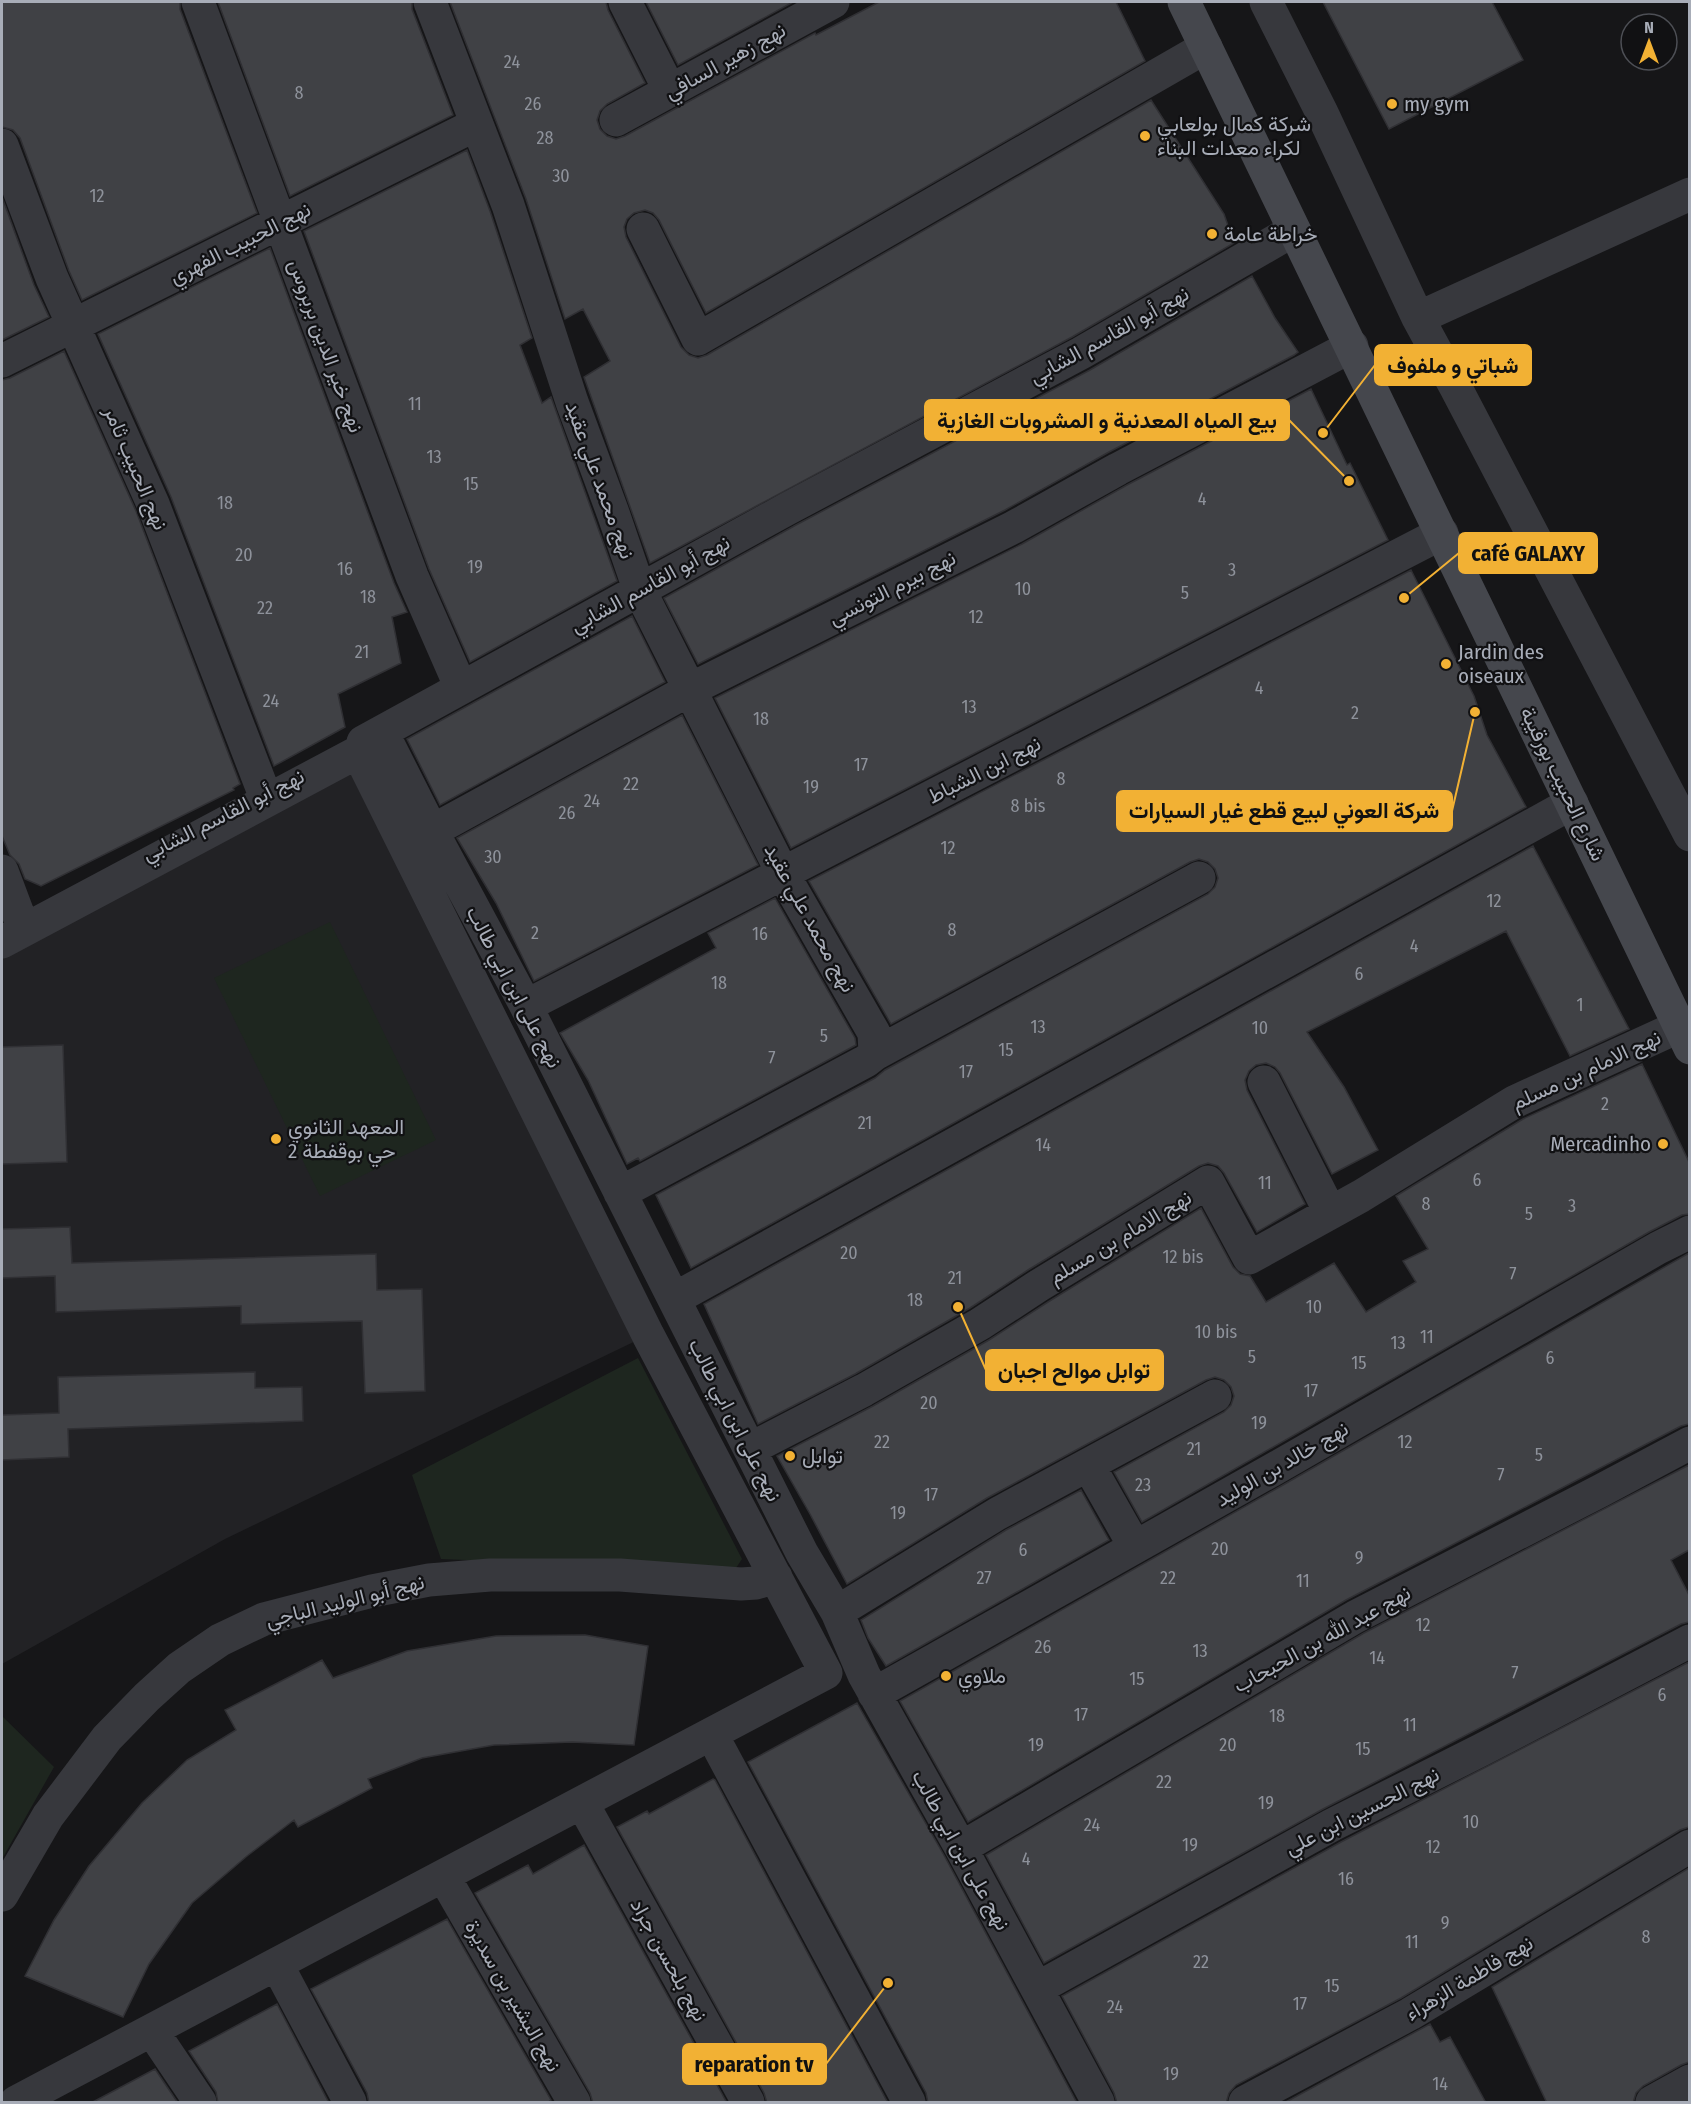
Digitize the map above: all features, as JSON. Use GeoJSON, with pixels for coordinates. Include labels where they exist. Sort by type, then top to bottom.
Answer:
{"type":"FeatureCollection","features":[{"type":"Feature","properties":{"kind":"main road","name":"شارع الحبيب بورقيبة"},"geometry":{"type":"LineString","coordinates":[[1185,2],[1684,1038]]}},
{"type":"Feature","properties":{"kind":"street","name":"نهج خير الدين بربروس"},"geometry":{"type":"LineString","coordinates":[[198,2],[412,576],[461,688]]}},
{"type":"Feature","properties":{"kind":"street","name":"نهج محمد علي عقيد"},"geometry":{"type":"LineString","coordinates":[[430,2],[508,205],[572,402],[614,513],[639,589],[783,874],[874,1033],[875,1054]]}},
{"type":"Feature","properties":{"kind":"street"},"geometry":{"type":"LineString","coordinates":[[625,2],[670,91]]}},
{"type":"Feature","properties":{"kind":"street","name":"نهج زهير السافي"},"geometry":{"type":"LineString","coordinates":[[616,120],[833,2]]}},
{"type":"Feature","properties":{"kind":"street"},"geometry":{"type":"LineString","coordinates":[[1266,2],[1322,113],[1418,318],[1473,419],[1689,836]]}},
{"type":"Feature","properties":{"kind":"street"},"geometry":{"type":"LineString","coordinates":[[643,229],[698,339],[1206,47]]}},
{"type":"Feature","properties":{"kind":"street","name":"نهج الحبيب الفهري"},"geometry":{"type":"LineString","coordinates":[[2,361],[477,124]]}},
{"type":"Feature","properties":{"kind":"street","name":"نهج الحبيب ثامر"},"geometry":{"type":"LineString","coordinates":[[2,145],[73,326],[153,504],[264,793]]}},
{"type":"Feature","properties":{"kind":"street"},"geometry":{"type":"LineString","coordinates":[[1418,318],[1689,194]]}},
{"type":"Feature","properties":{"kind":"street","name":"نهج أبو القاسم الشابي"},"geometry":{"type":"LineString","coordinates":[[8,930],[382,732],[639,589],[1081,352],[1294,230]]}},
{"type":"Feature","properties":{"kind":"street","name":"نهج بيرم التونسي"},"geometry":{"type":"LineString","coordinates":[[432,831],[689,690],[1014,527],[1118,469],[1352,346]]}},
{"type":"Feature","properties":{"kind":"street","name":"نهج ابن الشباط"},"geometry":{"type":"LineString","coordinates":[[526,1006],[1442,533]]}},
{"type":"Feature","properties":{"kind":"street","name":"نهج على ابن ابي طالب"},"geometry":{"type":"LineString","coordinates":[[382,732],[526,1006],[802,1553],[837,1612],[869,1684],[1038,1988],[1098,2103]]}},
{"type":"Feature","properties":{"kind":"street"},"geometry":{"type":"LineString","coordinates":[[2,871],[8,930],[358,752],[648,1335],[826,1673],[16,2103]]}},
{"type":"Feature","properties":{"kind":"street"},"geometry":{"type":"LineString","coordinates":[[674,1299],[1572,803]]}},
{"type":"Feature","properties":{"kind":"street"},"geometry":{"type":"LineString","coordinates":[[620,1193],[1199,878]]}},
{"type":"Feature","properties":{"kind":"street","name":"نهج الامام بن مسلم"},"geometry":{"type":"LineString","coordinates":[[750,1449],[864,1390],[980,1324],[1208,1182],[1249,1258],[1361,1196],[1514,1102],[1684,1038]]}},
{"type":"Feature","properties":{"kind":"street"},"geometry":{"type":"LineString","coordinates":[[1264,1082],[1330,1212]]}},
{"type":"Feature","properties":{"kind":"street","name":"نهج خالد بن الوليد"},"geometry":{"type":"LineString","coordinates":[[40,2103],[720,1750],[869,1684],[1135,1547],[1689,1232]]}},
{"type":"Feature","properties":{"kind":"street"},"geometry":{"type":"LineString","coordinates":[[837,1612],[997,1514],[1215,1396]]}},
{"type":"Feature","properties":{"kind":"street","name":"نهج عبد الله بن الحبحاب"},"geometry":{"type":"LineString","coordinates":[[961,1848],[1355,1617],[1689,1443]]}},
{"type":"Feature","properties":{"kind":"street"},"geometry":{"type":"LineString","coordinates":[[1089,1466],[1135,1547]]}},
{"type":"Feature","properties":{"kind":"street","name":"نهج أبو الوليد الباجي"},"geometry":{"type":"LineString","coordinates":[[2,1895],[48,1816],[115,1730],[179,1668],[220,1640],[264,1619],[372,1591],[429,1580],[490,1575],[620,1575],[741,1584],[756,1583],[776,1577]]}},
{"type":"Feature","properties":{"kind":"street","name":"نهج الحسين ابن علي"},"geometry":{"type":"LineString","coordinates":[[1038,1988],[1332,1825],[1689,1641]]}},
{"type":"Feature","properties":{"kind":"street"},"geometry":{"type":"LineString","coordinates":[[720,1750],[909,2103]]}},
{"type":"Feature","properties":{"kind":"street","name":"نهج بلحسن جراد"},"geometry":{"type":"LineString","coordinates":[[590,1817],[748,2103]]}},
{"type":"Feature","properties":{"kind":"street","name":"نهج فاطمة الزهراء"},"geometry":{"type":"LineString","coordinates":[[1245,2103],[1410,2014],[1689,1846]]}},
{"type":"Feature","properties":{"kind":"street","name":"نهج البشير بن سديرة"},"geometry":{"type":"LineString","coordinates":[[451,1889],[574,2103]]}},
{"type":"Feature","properties":{"kind":"street"},"geometry":{"type":"LineString","coordinates":[[283,1976],[350,2103]]}},
{"type":"Feature","properties":{"kind":"street"},"geometry":{"type":"LineString","coordinates":[[159,2041],[200,2103]]}},
{"type":"Feature","properties":{"kind":"street"},"geometry":{"type":"LineString","coordinates":[[1652,2103],[1689,2081]]}},
{"type":"Feature","properties":{"kind":"shaded area","name":"المعهد الثانوي حي بوقفطة 2"},"geometry":{"type":"Polygon","coordinates":[[[358,752],[648,1335],[225,1539],[2,1664],[2,942],[358,752]]]}},
{"type":"Feature","properties":{"kind":"shaded area"},"geometry":{"type":"Polygon","coordinates":[[[330,922],[436,1140],[320,1196],[214,978],[330,922]]]}},
{"type":"Feature","properties":{"kind":"shaded area"},"geometry":{"type":"Polygon","coordinates":[[[638,1358],[742,1559],[734,1571],[441,1559],[412,1475],[638,1358]]]}},
{"type":"Feature","properties":{"kind":"shaded area"},"geometry":{"type":"Polygon","coordinates":[[[2,1716],[54,1767],[2,1859],[2,1716]]]}},
{"type":"Feature","properties":{"kind":"building"},"geometry":{"type":"Polygon","coordinates":[[[2,2],[180,2],[180,9],[257,213],[82,300],[20,138],[13,130],[2,127],[2,2]]]}},
{"type":"Feature","properties":{"kind":"building"},"geometry":{"type":"Polygon","coordinates":[[[218,2],[412,2],[412,9],[453,115],[290,196],[218,2]]]}},
{"type":"Feature","properties":{"kind":"building"},"geometry":{"type":"Polygon","coordinates":[[[450,2],[606,2],[645,83],[607,104],[600,111],[597,120],[600,129],[607,136],[616,139],[815,33],[816,35],[879,2],[1116,2],[1145,61],[706,313],[659,220],[653,213],[645,210],[634,213],[627,219],[624,227],[626,237],[681,347],[689,355],[698,358],[707,355],[1151,100],[1224,214],[1234,243],[1072,337],[650,563],[584,377],[610,361],[583,309],[565,319],[526,199],[450,2]]]}},
{"type":"Feature","properties":{"kind":"building"},"geometry":{"type":"Polygon","coordinates":[[[646,2],[793,2],[678,65],[646,2]]]}},
{"type":"Feature","properties":{"kind":"building"},"geometry":{"type":"Polygon","coordinates":[[[1323,2],[1492,2],[1523,60],[1389,129],[1323,2]]]}},
{"type":"Feature","properties":{"kind":"building"},"geometry":{"type":"Polygon","coordinates":[[[467,150],[490,211],[532,338],[520,345],[542,403],[551,397],[617,581],[470,662],[429,569],[304,231],[467,150]]]}},
{"type":"Feature","properties":{"kind":"building"},"geometry":{"type":"Polygon","coordinates":[[[2,197],[34,285],[49,317],[2,340],[2,197]]]}},
{"type":"Feature","properties":{"kind":"building"},"geometry":{"type":"Polygon","coordinates":[[[270,248],[394,583],[407,612],[392,617],[401,663],[338,694],[345,727],[274,766],[171,497],[98,334],[270,248]]]}},
{"type":"Feature","properties":{"kind":"building"},"geometry":{"type":"Polygon","coordinates":[[[1252,276],[1275,318],[1298,352],[1294,355],[1109,452],[1005,510],[698,664],[664,598],[796,525],[1090,370],[1252,276]]]}},
{"type":"Feature","properties":{"kind":"building"},"geometry":{"type":"Polygon","coordinates":[[[64,351],[136,511],[240,784],[233,788],[234,790],[41,886],[25,879],[19,864],[10,855],[2,836],[2,380],[64,351]]]}},
{"type":"Feature","properties":{"kind":"building"},"geometry":{"type":"Polygon","coordinates":[[[1311,389],[1347,465],[1350,463],[1388,540],[791,848],[715,698],[1022,544],[1127,485],[1311,389]]]}},
{"type":"Feature","properties":{"kind":"building"},"geometry":{"type":"Polygon","coordinates":[[[1411,570],[1474,696],[1487,735],[1526,807],[691,1268],[656,1195],[875,1078],[885,1070],[1208,894],[1215,887],[1218,878],[1215,869],[1208,862],[1199,859],[1190,862],[891,1024],[809,881],[1411,570]]]}},
{"type":"Feature","properties":{"kind":"building"},"geometry":{"type":"Polygon","coordinates":[[[632,616],[665,682],[440,805],[407,739],[632,616]]]}},
{"type":"Feature","properties":{"kind":"building"},"geometry":{"type":"Polygon","coordinates":[[[682,715],[758,865],[534,981],[496,903],[457,838],[682,715]]]}},
{"type":"Feature","properties":{"kind":"building"},"geometry":{"type":"Polygon","coordinates":[[[1533,846],[1629,1029],[1570,1056],[1506,931],[1307,1032],[1344,1087],[1378,1150],[1332,1174],[1280,1073],[1275,1067],[1266,1063],[1256,1065],[1249,1071],[1245,1080],[1247,1090],[1305,1204],[1257,1232],[1218,1166],[1208,1163],[1199,1166],[970,1308],[855,1374],[758,1424],[704,1304],[1533,846]]]}},
{"type":"Feature","properties":{"kind":"building"},"geometry":{"type":"Polygon","coordinates":[[[775,898],[855,1038],[856,1045],[640,1161],[638,1158],[627,1164],[588,1080],[560,1033],[716,948],[708,933],[775,898]]]}},
{"type":"Feature","properties":{"kind":"building"},"geometry":{"type":"Polygon","coordinates":[[[63,1045],[67,1162],[2,1164],[2,1047],[63,1045]]]}},
{"type":"Feature","properties":{"kind":"building"},"geometry":{"type":"Polygon","coordinates":[[[1642,1064],[1689,1162],[1689,1214],[1682,1215],[1649,1232],[1142,1522],[1114,1472],[1224,1412],[1231,1405],[1234,1396],[1231,1387],[1224,1380],[1215,1377],[1206,1380],[987,1498],[847,1584],[777,1456],[873,1406],[989,1340],[1201,1208],[1233,1267],[1240,1274],[1250,1276],[1266,1302],[1334,1263],[1366,1312],[1416,1282],[1403,1261],[1428,1249],[1396,1196],[1523,1119],[1642,1064]]]}},
{"type":"Feature","properties":{"kind":"building"},"geometry":{"type":"Polygon","coordinates":[[[70,1227],[72,1263],[376,1254],[377,1290],[422,1289],[425,1391],[365,1393],[362,1321],[241,1324],[241,1306],[56,1312],[55,1276],[2,1278],[2,1229],[70,1227]]]}},
{"type":"Feature","properties":{"kind":"building"},"geometry":{"type":"Polygon","coordinates":[[[1689,1253],[1689,1424],[1681,1426],[1346,1600],[968,1822],[900,1701],[1689,1253]]]}},
{"type":"Feature","properties":{"kind":"building"},"geometry":{"type":"Polygon","coordinates":[[[255,1372],[255,1388],[302,1387],[303,1421],[68,1429],[69,1457],[2,1460],[2,1415],[59,1413],[58,1377],[255,1372]]]}},
{"type":"Feature","properties":{"kind":"building"},"geometry":{"type":"Polygon","coordinates":[[[1689,1465],[1689,1550],[1671,1560],[1689,1595],[1689,1622],[1681,1624],[1323,1809],[1044,1963],[986,1855],[1364,1633],[1689,1465]]]}},
{"type":"Feature","properties":{"kind":"building"},"geometry":{"type":"Polygon","coordinates":[[[1081,1490],[1109,1540],[886,1666],[868,1638],[861,1620],[1006,1530],[1081,1490]]]}},
{"type":"Feature","properties":{"kind":"building"},"geometry":{"type":"Polygon","coordinates":[[[585,1635],[648,1646],[634,1745],[572,1742],[494,1745],[422,1758],[368,1779],[372,1788],[298,1827],[294,1820],[192,1903],[149,1964],[123,2017],[25,1976],[54,1920],[89,1866],[142,1803],[187,1760],[236,1730],[225,1710],[322,1660],[333,1678],[407,1651],[496,1636],[585,1635]]]}},
{"type":"Feature","properties":{"kind":"building"},"geometry":{"type":"Polygon","coordinates":[[[1689,1662],[1689,1827],[1680,1830],[1401,1998],[1236,2085],[1229,2093],[1226,2103],[1117,2103],[1114,2093],[1062,1996],[1341,1842],[1689,1662]]]}},
{"type":"Feature","properties":{"kind":"building"},"geometry":{"type":"Polygon","coordinates":[[[857,1703],[945,1857],[1077,2103],[928,2103],[926,2093],[748,1762],[857,1703]]]}},
{"type":"Feature","properties":{"kind":"building"},"geometry":{"type":"Polygon","coordinates":[[[713,1779],[888,2103],[767,2103],[764,2093],[617,1827],[647,1811],[649,1814],[713,1779]]]}},
{"type":"Feature","properties":{"kind":"building"},"geometry":{"type":"Polygon","coordinates":[[[584,1845],[727,2103],[593,2103],[590,2093],[475,1893],[528,1865],[533,1874],[584,1845]]]}},
{"type":"Feature","properties":{"kind":"building"},"geometry":{"type":"Polygon","coordinates":[[[1689,1868],[1689,2062],[1643,2086],[1636,2093],[1633,2103],[1547,2103],[1492,1987],[1689,1868]]]}},
{"type":"Feature","properties":{"kind":"building"},"geometry":{"type":"Polygon","coordinates":[[[447,1919],[551,2100],[547,2103],[369,2103],[367,2093],[311,1989],[447,1919]]]}},
{"type":"Feature","properties":{"kind":"building"},"geometry":{"type":"Polygon","coordinates":[[[277,2004],[329,2103],[218,2103],[216,2092],[189,2051],[277,2004]]]}},
{"type":"Feature","properties":{"kind":"building"},"geometry":{"type":"Polygon","coordinates":[[[1430,2024],[1440,2042],[1450,2037],[1486,2103],[1284,2103],[1430,2024]]]}},
{"type":"Feature","properties":{"kind":"building"},"geometry":{"type":"Polygon","coordinates":[[[155,2069],[178,2103],[91,2103],[155,2069]]]}},
{"type":"Feature","properties":{"kind":"place","name":"my gym"},"geometry":{"type":"Point","coordinates":[1392,104]}},
{"type":"Feature","properties":{"kind":"place","name":"شركة كمال بولعابي لكراء معدات البناء"},"geometry":{"type":"Point","coordinates":[1145,136]}},
{"type":"Feature","properties":{"kind":"place","name":"خراطة عامة"},"geometry":{"type":"Point","coordinates":[1212,234]}},
{"type":"Feature","properties":{"kind":"place","name":"شباتي و ملفوف"},"geometry":{"type":"Point","coordinates":[1323,433]}},
{"type":"Feature","properties":{"kind":"place","name":"بيع المياه المعدنية و المشروبات الغازية"},"geometry":{"type":"Point","coordinates":[1349,481]}},
{"type":"Feature","properties":{"kind":"place","name":"café GALAXY"},"geometry":{"type":"Point","coordinates":[1404,598]}},
{"type":"Feature","properties":{"kind":"place","name":"Jardin des oiseaux"},"geometry":{"type":"Point","coordinates":[1446,664]}},
{"type":"Feature","properties":{"kind":"place","name":"شركة العوني لبيع قطع غيار السيارات"},"geometry":{"type":"Point","coordinates":[1475,712]}},
{"type":"Feature","properties":{"kind":"place","name":"المعهد الثانوي حي بوقفطة 2"},"geometry":{"type":"Point","coordinates":[276,1139]}},
{"type":"Feature","properties":{"kind":"place","name":"Mercadinho"},"geometry":{"type":"Point","coordinates":[1663,1144]}},
{"type":"Feature","properties":{"kind":"place","name":"توابل موالح اجبان"},"geometry":{"type":"Point","coordinates":[958,1307]}},
{"type":"Feature","properties":{"kind":"place","name":"توابل"},"geometry":{"type":"Point","coordinates":[790,1456]}},
{"type":"Feature","properties":{"kind":"place","name":"ملاوي"},"geometry":{"type":"Point","coordinates":[946,1676]}},
{"type":"Feature","properties":{"kind":"place","name":"reparation tv"},"geometry":{"type":"Point","coordinates":[888,1983]}}]}
